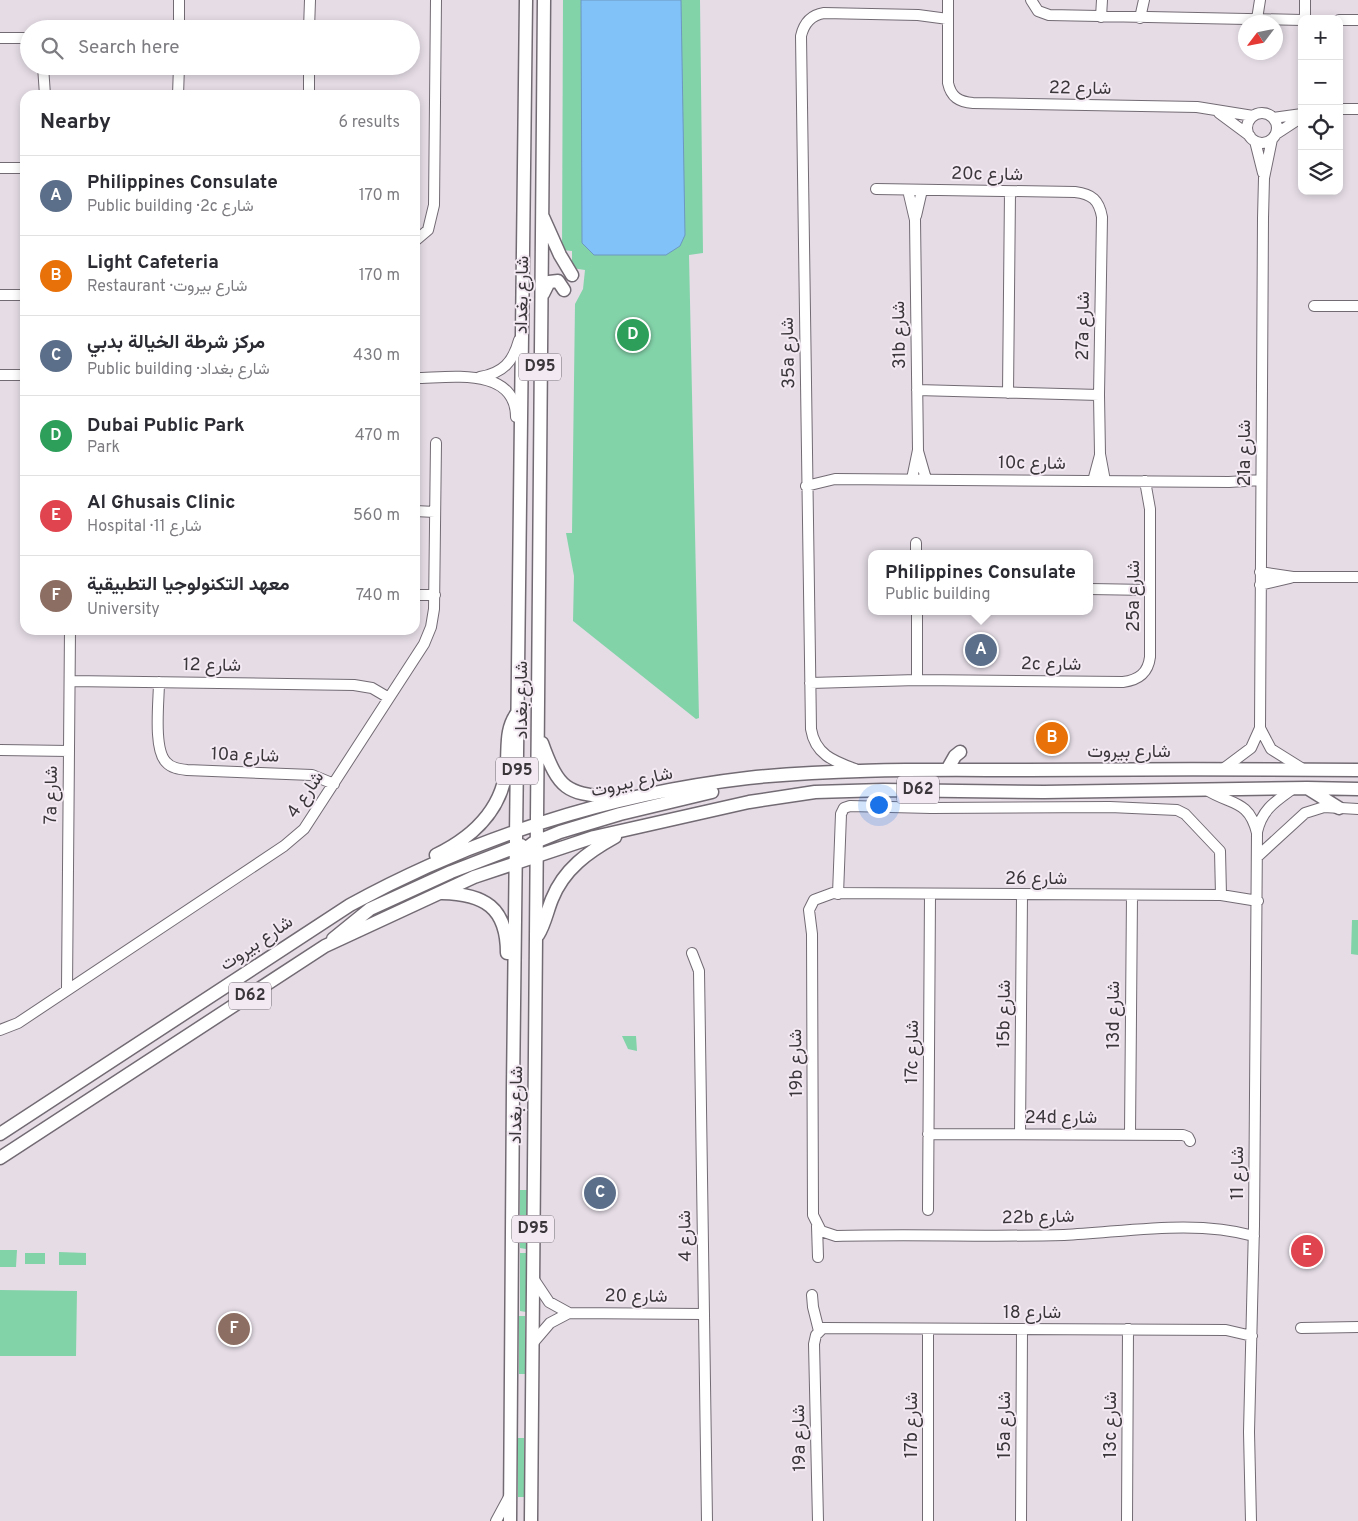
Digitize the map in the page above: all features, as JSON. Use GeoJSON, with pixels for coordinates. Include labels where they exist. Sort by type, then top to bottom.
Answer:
{"type":"FeatureCollection","features":[{"type":"Feature","properties":{"kind":"main road","name":"شارع بغداد"},"geometry":{"type":"LineString","coordinates":[[510,1521],[513,1088],[526,0]]}},
{"type":"Feature","properties":{"kind":"main road","name":"شارع بغداد"},"geometry":{"type":"LineString","coordinates":[[531,1521],[544,0]]}},
{"type":"Feature","properties":{"kind":"main road"},"geometry":{"type":"LineString","coordinates":[[541,212],[560,255],[572,275]]}},
{"type":"Feature","properties":{"kind":"main road"},"geometry":{"type":"LineString","coordinates":[[541,299],[545,288],[552,280],[558,281],[564,290]]}},
{"type":"Feature","properties":{"kind":"main road"},"geometry":{"type":"LineString","coordinates":[[411,873],[427,860],[462,841],[490,813],[502,790],[507,764],[508,730],[518,711]]}},
{"type":"Feature","properties":{"kind":"main road"},"geometry":{"type":"LineString","coordinates":[[539,735],[551,769],[566,788],[586,796],[628,800]]}},
{"type":"Feature","properties":{"kind":"main road"},"geometry":{"type":"LineString","coordinates":[[947,770],[960,752]]}},
{"type":"Feature","properties":{"kind":"main road","name":"شارع بيروت"},"geometry":{"type":"LineString","coordinates":[[0,1134],[321,923],[411,873],[516,832],[628,800],[747,778],[861,771],[1358,770]]}},
{"type":"Feature","properties":{"kind":"main road"},"geometry":{"type":"LineString","coordinates":[[516,862],[525,849],[538,840],[620,814],[718,791],[747,778]]}},
{"type":"Feature","properties":{"kind":"main road"},"geometry":{"type":"LineString","coordinates":[[1300,788],[1339,808]]}},
{"type":"Feature","properties":{"kind":"main road","name":"D62"},"geometry":{"type":"LineString","coordinates":[[0,1158],[326,946],[438,893],[516,862],[633,827],[749,802],[815,792],[884,790],[1044,792],[1300,788],[1358,789]]}},
{"type":"Feature","properties":{"kind":"main road"},"geometry":{"type":"LineString","coordinates":[[326,946],[344,928],[370,909],[443,876],[516,848],[529,838],[538,825]]}},
{"type":"Feature","properties":{"kind":"main road"},"geometry":{"type":"LineString","coordinates":[[537,938],[557,888],[569,870],[589,852],[633,827]]}},
{"type":"Feature","properties":{"kind":"main road"},"geometry":{"type":"LineString","coordinates":[[438,893],[464,894],[484,901],[496,912],[503,926],[507,941],[508,1049],[513,1088]]}},
{"type":"Feature","properties":{"kind":"street"},"geometry":{"type":"LineString","coordinates":[[179,0],[179,20]]}},
{"type":"Feature","properties":{"kind":"street"},"geometry":{"type":"LineString","coordinates":[[310,0],[310,20]]}},
{"type":"Feature","properties":{"kind":"street"},"geometry":{"type":"LineString","coordinates":[[420,246],[429,241],[435,231],[436,224],[434,205],[436,0]]}},
{"type":"Feature","properties":{"kind":"street"},"geometry":{"type":"LineString","coordinates":[[1101,17],[1102,0]]}},
{"type":"Feature","properties":{"kind":"street"},"geometry":{"type":"LineString","coordinates":[[1145,18],[1146,0]]}},
{"type":"Feature","properties":{"kind":"street"},"geometry":{"type":"LineString","coordinates":[[1260,0],[1262,15]]}},
{"type":"Feature","properties":{"kind":"street"},"geometry":{"type":"LineString","coordinates":[[1262,15],[1264,0]]}},
{"type":"Feature","properties":{"kind":"street"},"geometry":{"type":"LineString","coordinates":[[1303,15],[1305,0]]}},
{"type":"Feature","properties":{"kind":"street"},"geometry":{"type":"LineString","coordinates":[[1033,4],[1049,15],[1238,19]]}},
{"type":"Feature","properties":{"kind":"street","name":"35a شارع"},"geometry":{"type":"LineString","coordinates":[[861,771],[831,760],[815,744],[811,729],[801,36],[812,17],[824,13],[918,15],[948,9]]}},
{"type":"Feature","properties":{"kind":"street","name":"شارع 22"},"geometry":{"type":"LineString","coordinates":[[948,9],[948,83],[950,91],[959,100],[967,102],[1177,106],[1253,116]]}},
{"type":"Feature","properties":{"kind":"street"},"geometry":{"type":"LineString","coordinates":[[1283,19],[1298,19]]}},
{"type":"Feature","properties":{"kind":"street"},"geometry":{"type":"LineString","coordinates":[[1343,20],[1358,20]]}},
{"type":"Feature","properties":{"kind":"street"},"geometry":{"type":"LineString","coordinates":[[0,38],[20,38]]}},
{"type":"Feature","properties":{"kind":"street"},"geometry":{"type":"LineString","coordinates":[[43,75],[45,90]]}},
{"type":"Feature","properties":{"kind":"street"},"geometry":{"type":"LineString","coordinates":[[45,90],[46,75]]}},
{"type":"Feature","properties":{"kind":"street"},"geometry":{"type":"LineString","coordinates":[[178,90],[179,75]]}},
{"type":"Feature","properties":{"kind":"street"},"geometry":{"type":"LineString","coordinates":[[308,90],[309,75]]}},
{"type":"Feature","properties":{"kind":"street"},"geometry":{"type":"LineString","coordinates":[[1343,109],[1358,109]]}},
{"type":"Feature","properties":{"kind":"street","name":"شارع 22"},"geometry":{"type":"LineString","coordinates":[[1214,110],[1252,139]]}},
{"type":"Feature","properties":{"kind":"street"},"geometry":{"type":"LineString","coordinates":[[1298,115],[1273,118],[1262,113],[1253,116],[1248,125],[1252,139],[1262,143],[1274,137],[1298,118]]}},
{"type":"Feature","properties":{"kind":"street"},"geometry":{"type":"LineString","coordinates":[[1273,118],[1278,128],[1274,137]]}},
{"type":"Feature","properties":{"kind":"street","name":"21a شارع"},"geometry":{"type":"LineString","coordinates":[[1222,770],[1246,754],[1255,742],[1260,728],[1264,178],[1274,137]]}},
{"type":"Feature","properties":{"kind":"street","name":"21a شارع"},"geometry":{"type":"LineString","coordinates":[[1252,139],[1264,178]]}},
{"type":"Feature","properties":{"kind":"street"},"geometry":{"type":"LineString","coordinates":[[0,168],[20,168]]}},
{"type":"Feature","properties":{"kind":"street","name":"20c شارع"},"geometry":{"type":"LineString","coordinates":[[876,189],[1075,192],[1090,195],[1096,199]]}},
{"type":"Feature","properties":{"kind":"street","name":"31b شارع"},"geometry":{"type":"LineString","coordinates":[[908,190],[915,220],[918,450],[912,479]]}},
{"type":"Feature","properties":{"kind":"street","name":"31b شارع"},"geometry":{"type":"LineString","coordinates":[[915,220],[922,190]]}},
{"type":"Feature","properties":{"kind":"street"},"geometry":{"type":"LineString","coordinates":[[1008,392],[1010,192]]}},
{"type":"Feature","properties":{"kind":"street","name":"27a شارع"},"geometry":{"type":"LineString","coordinates":[[1096,199],[1102,217],[1099,395],[1100,454],[1105,481]]}},
{"type":"Feature","properties":{"kind":"street"},"geometry":{"type":"LineString","coordinates":[[420,237],[428,230],[434,205]]}},
{"type":"Feature","properties":{"kind":"street"},"geometry":{"type":"LineString","coordinates":[[0,295],[20,295]]}},
{"type":"Feature","properties":{"kind":"street"},"geometry":{"type":"LineString","coordinates":[[1314,306],[1358,306]]}},
{"type":"Feature","properties":{"kind":"street"},"geometry":{"type":"LineString","coordinates":[[420,378],[474,378],[493,375],[507,365],[516,350],[522,326]]}},
{"type":"Feature","properties":{"kind":"street"},"geometry":{"type":"LineString","coordinates":[[0,375],[20,375]]}},
{"type":"Feature","properties":{"kind":"street"},"geometry":{"type":"LineString","coordinates":[[474,378],[500,385],[512,398],[516,411],[517,464],[521,475]]}},
{"type":"Feature","properties":{"kind":"street"},"geometry":{"type":"LineString","coordinates":[[917,390],[1099,395]]}},
{"type":"Feature","properties":{"kind":"street","name":"شارع 4"},"geometry":{"type":"LineString","coordinates":[[0,1030],[18,1022],[291,842],[304,829],[428,636],[434,618],[435,598],[436,442]]}},
{"type":"Feature","properties":{"kind":"street","name":"31b شارع"},"geometry":{"type":"LineString","coordinates":[[918,450],[926,479]]}},
{"type":"Feature","properties":{"kind":"street","name":"27a شارع"},"geometry":{"type":"LineString","coordinates":[[1093,481],[1100,454]]}},
{"type":"Feature","properties":{"kind":"street","name":"10c شارع"},"geometry":{"type":"LineString","coordinates":[[806,473],[835,479],[1229,482],[1261,484]]}},
{"type":"Feature","properties":{"kind":"street","name":"10c شارع"},"geometry":{"type":"LineString","coordinates":[[806,486],[835,479]]}},
{"type":"Feature","properties":{"kind":"street","name":"25a شارع"},"geometry":{"type":"LineString","coordinates":[[1139,678],[1146,670],[1150,657],[1150,509],[1145,482]]}},
{"type":"Feature","properties":{"kind":"street","name":"25a شارع"},"geometry":{"type":"LineString","coordinates":[[1150,509],[1157,482]]}},
{"type":"Feature","properties":{"kind":"street"},"geometry":{"type":"LineString","coordinates":[[420,507],[435,509]]}},
{"type":"Feature","properties":{"kind":"street"},"geometry":{"type":"LineString","coordinates":[[420,510],[435,509]]}},
{"type":"Feature","properties":{"kind":"street"},"geometry":{"type":"LineString","coordinates":[[1260,572],[1294,577],[1358,577]]}},
{"type":"Feature","properties":{"kind":"street"},"geometry":{"type":"LineString","coordinates":[[1260,585],[1294,577]]}},
{"type":"Feature","properties":{"kind":"street"},"geometry":{"type":"LineString","coordinates":[[1093,590],[1150,590]]}},
{"type":"Feature","properties":{"kind":"street"},"geometry":{"type":"LineString","coordinates":[[420,596],[435,598]]}},
{"type":"Feature","properties":{"kind":"street"},"geometry":{"type":"LineString","coordinates":[[420,599],[435,598]]}},
{"type":"Feature","properties":{"kind":"street"},"geometry":{"type":"LineString","coordinates":[[916,615],[917,680]]}},
{"type":"Feature","properties":{"kind":"street","name":"7a شارع"},"geometry":{"type":"LineString","coordinates":[[67,989],[70,635]]}},
{"type":"Feature","properties":{"kind":"street","name":"2c شارع"},"geometry":{"type":"LineString","coordinates":[[810,678],[843,681],[1123,682],[1139,678]]}},
{"type":"Feature","properties":{"kind":"street","name":"شارع 12"},"geometry":{"type":"LineString","coordinates":[[70,681],[354,685],[392,694]]}},
{"type":"Feature","properties":{"kind":"street","name":"10a شارع"},"geometry":{"type":"LineString","coordinates":[[159,682],[156,756],[164,769],[173,772],[187,770],[302,774],[336,780]]}},
{"type":"Feature","properties":{"kind":"street","name":"21a شارع"},"geometry":{"type":"LineString","coordinates":[[1260,728],[1271,749],[1305,770]]}},
{"type":"Feature","properties":{"kind":"street"},"geometry":{"type":"LineString","coordinates":[[0,750],[69,751]]}},
{"type":"Feature","properties":{"kind":"street","name":"شارع 11"},"geometry":{"type":"LineString","coordinates":[[1257,833],[1261,819],[1269,806],[1300,788]]}},
{"type":"Feature","properties":{"kind":"street","name":"شارع 11"},"geometry":{"type":"LineString","coordinates":[[1207,790],[1242,805],[1251,816],[1257,833],[1258,896],[1250,1518]]}},
{"type":"Feature","properties":{"kind":"street"},"geometry":{"type":"LineString","coordinates":[[838,894],[841,814],[844,808],[850,806],[931,808],[1110,807],[1177,810],[1185,814],[1218,848],[1222,858],[1221,895]]}},
{"type":"Feature","properties":{"kind":"street"},"geometry":{"type":"LineString","coordinates":[[1258,858],[1301,815],[1320,808],[1358,809]]}},
{"type":"Feature","properties":{"kind":"street","name":"شارع 26"},"geometry":{"type":"LineString","coordinates":[[811,921],[809,910],[812,902],[822,896],[838,894],[1258,896]]}},
{"type":"Feature","properties":{"kind":"street","name":"17c شارع"},"geometry":{"type":"LineString","coordinates":[[928,1210],[930,894]]}},
{"type":"Feature","properties":{"kind":"street","name":"15b شارع"},"geometry":{"type":"LineString","coordinates":[[1020,1134],[1022,895]]}},
{"type":"Feature","properties":{"kind":"street","name":"13d شارع"},"geometry":{"type":"LineString","coordinates":[[1130,1135],[1132,896]]}},
{"type":"Feature","properties":{"kind":"street","name":"19b شارع"},"geometry":{"type":"LineString","coordinates":[[811,921],[814,1205]]}},
{"type":"Feature","properties":{"kind":"street","name":"شارع 4"},"geometry":{"type":"LineString","coordinates":[[692,953],[699,971],[707,1521]]}},
{"type":"Feature","properties":{"kind":"street"},"geometry":{"type":"LineString","coordinates":[[67,961],[73,974],[80,980]]}},
{"type":"Feature","properties":{"kind":"street"},"geometry":{"type":"LineString","coordinates":[[0,1126],[34,1112]]}},
{"type":"Feature","properties":{"kind":"street","name":"24d شارع"},"geometry":{"type":"LineString","coordinates":[[928,1134],[1186,1135],[1190,1142]]}},
{"type":"Feature","properties":{"kind":"street"},"geometry":{"type":"LineString","coordinates":[[814,1205],[818,1257]]}},
{"type":"Feature","properties":{"kind":"street","name":"22b شارع"},"geometry":{"type":"LineString","coordinates":[[814,1205],[817,1219],[823,1227],[847,1234]]}},
{"type":"Feature","properties":{"kind":"street","name":"22b شارع"},"geometry":{"type":"LineString","coordinates":[[817,1226],[826,1234],[1064,1234],[1131,1228],[1254,1231]]}},
{"type":"Feature","properties":{"kind":"street"},"geometry":{"type":"LineString","coordinates":[[532,1278],[549,1302],[569,1313]]}},
{"type":"Feature","properties":{"kind":"street"},"geometry":{"type":"LineString","coordinates":[[812,1295],[819,1331],[814,1340],[814,1354]]}},
{"type":"Feature","properties":{"kind":"street"},"geometry":{"type":"LineString","coordinates":[[532,1344],[550,1323],[569,1313]]}},
{"type":"Feature","properties":{"kind":"street","name":"شارع 20"},"geometry":{"type":"LineString","coordinates":[[569,1313],[703,1314]]}},
{"type":"Feature","properties":{"kind":"street","name":"شارع 18"},"geometry":{"type":"LineString","coordinates":[[1226,1330],[1252,1324]]}},
{"type":"Feature","properties":{"kind":"street","name":"شارع 18"},"geometry":{"type":"LineString","coordinates":[[819,1331],[828,1326],[928,1329],[1226,1330],[1252,1336]]}},
{"type":"Feature","properties":{"kind":"street"},"geometry":{"type":"LineString","coordinates":[[814,1354],[822,1336],[839,1327]]}},
{"type":"Feature","properties":{"kind":"street"},"geometry":{"type":"LineString","coordinates":[[1301,1328],[1358,1328]]}},
{"type":"Feature","properties":{"kind":"street","name":"17b شارع"},"geometry":{"type":"LineString","coordinates":[[928,1329],[928,1521]]}},
{"type":"Feature","properties":{"kind":"street","name":"15a شارع"},"geometry":{"type":"LineString","coordinates":[[1021,1521],[1022,1329]]}},
{"type":"Feature","properties":{"kind":"street","name":"13c شارع"},"geometry":{"type":"LineString","coordinates":[[1127,1521],[1128,1329]]}},
{"type":"Feature","properties":{"kind":"street","name":"19a شارع"},"geometry":{"type":"LineString","coordinates":[[814,1354],[818,1521]]}},
{"type":"Feature","properties":{"kind":"street"},"geometry":{"type":"LineString","coordinates":[[496,1521],[510,1494]]}},
{"type":"Feature","properties":{"kind":"green space"},"geometry":{"type":"Polygon","coordinates":[[[563,0],[700,0],[703,253],[689,255],[699,718],[696,719],[573,621],[574,576],[566,533],[572,533],[575,304],[583,289],[585,270],[572,268],[572,251],[562,250],[563,0]]]}},
{"type":"Feature","properties":{"kind":"green space"},"geometry":{"type":"Polygon","coordinates":[[[1352,920],[1358,920],[1358,955],[1351,954],[1352,920]]]}},
{"type":"Feature","properties":{"kind":"green space"},"geometry":{"type":"Polygon","coordinates":[[[622,1036],[636,1036],[637,1051],[628,1049],[622,1036]]]}},
{"type":"Feature","properties":{"kind":"green space"},"geometry":{"type":"Polygon","coordinates":[[[520,1190],[527,1190],[526,1249],[520,1248],[520,1190]]]}},
{"type":"Feature","properties":{"kind":"green space"},"geometry":{"type":"Polygon","coordinates":[[[0,1250],[17,1250],[16,1267],[0,1267],[0,1250]]]}},
{"type":"Feature","properties":{"kind":"green space"},"geometry":{"type":"Polygon","coordinates":[[[59,1252],[86,1253],[86,1265],[59,1265],[59,1252]]]}},
{"type":"Feature","properties":{"kind":"green space"},"geometry":{"type":"Polygon","coordinates":[[[25,1253],[45,1253],[45,1264],[25,1264],[25,1253]]]}},
{"type":"Feature","properties":{"kind":"green space"},"geometry":{"type":"Polygon","coordinates":[[[520,1253],[526,1253],[526,1312],[520,1311],[520,1253]]]}},
{"type":"Feature","properties":{"kind":"green space"},"geometry":{"type":"Polygon","coordinates":[[[0,1290],[77,1291],[76,1356],[0,1356],[0,1290]]]}},
{"type":"Feature","properties":{"kind":"green space"},"geometry":{"type":"Polygon","coordinates":[[[519,1316],[525,1316],[525,1374],[519,1374],[519,1316]]]}},
{"type":"Feature","properties":{"kind":"green space"},"geometry":{"type":"Polygon","coordinates":[[[518,1438],[524,1438],[524,1497],[518,1497],[518,1438]]]}},
{"type":"Feature","properties":{"kind":"water"},"geometry":{"type":"Polygon","coordinates":[[[581,0],[681,0],[685,235],[680,246],[666,255],[594,255],[582,243],[581,0]]]}},
{"type":"Feature","properties":{"kind":"place","name":"Dubai Public Park"},"geometry":{"type":"Point","coordinates":[633,335]}},
{"type":"Feature","properties":{"kind":"place","name":"Philippines Consulate"},"geometry":{"type":"Point","coordinates":[981,650]}},
{"type":"Feature","properties":{"kind":"place","name":"Light Cafeteria"},"geometry":{"type":"Point","coordinates":[1052,738]}},
{"type":"Feature","properties":{"kind":"place","name":"مركز شرطة الخيالة بدبي"},"geometry":{"type":"Point","coordinates":[600,1193]}},
{"type":"Feature","properties":{"kind":"place","name":"Al Ghusais Clinic"},"geometry":{"type":"Point","coordinates":[1307,1251]}},
{"type":"Feature","properties":{"kind":"place","name":"معهد التكنولوجيا التطبيقية"},"geometry":{"type":"Point","coordinates":[234,1329]}}]}
